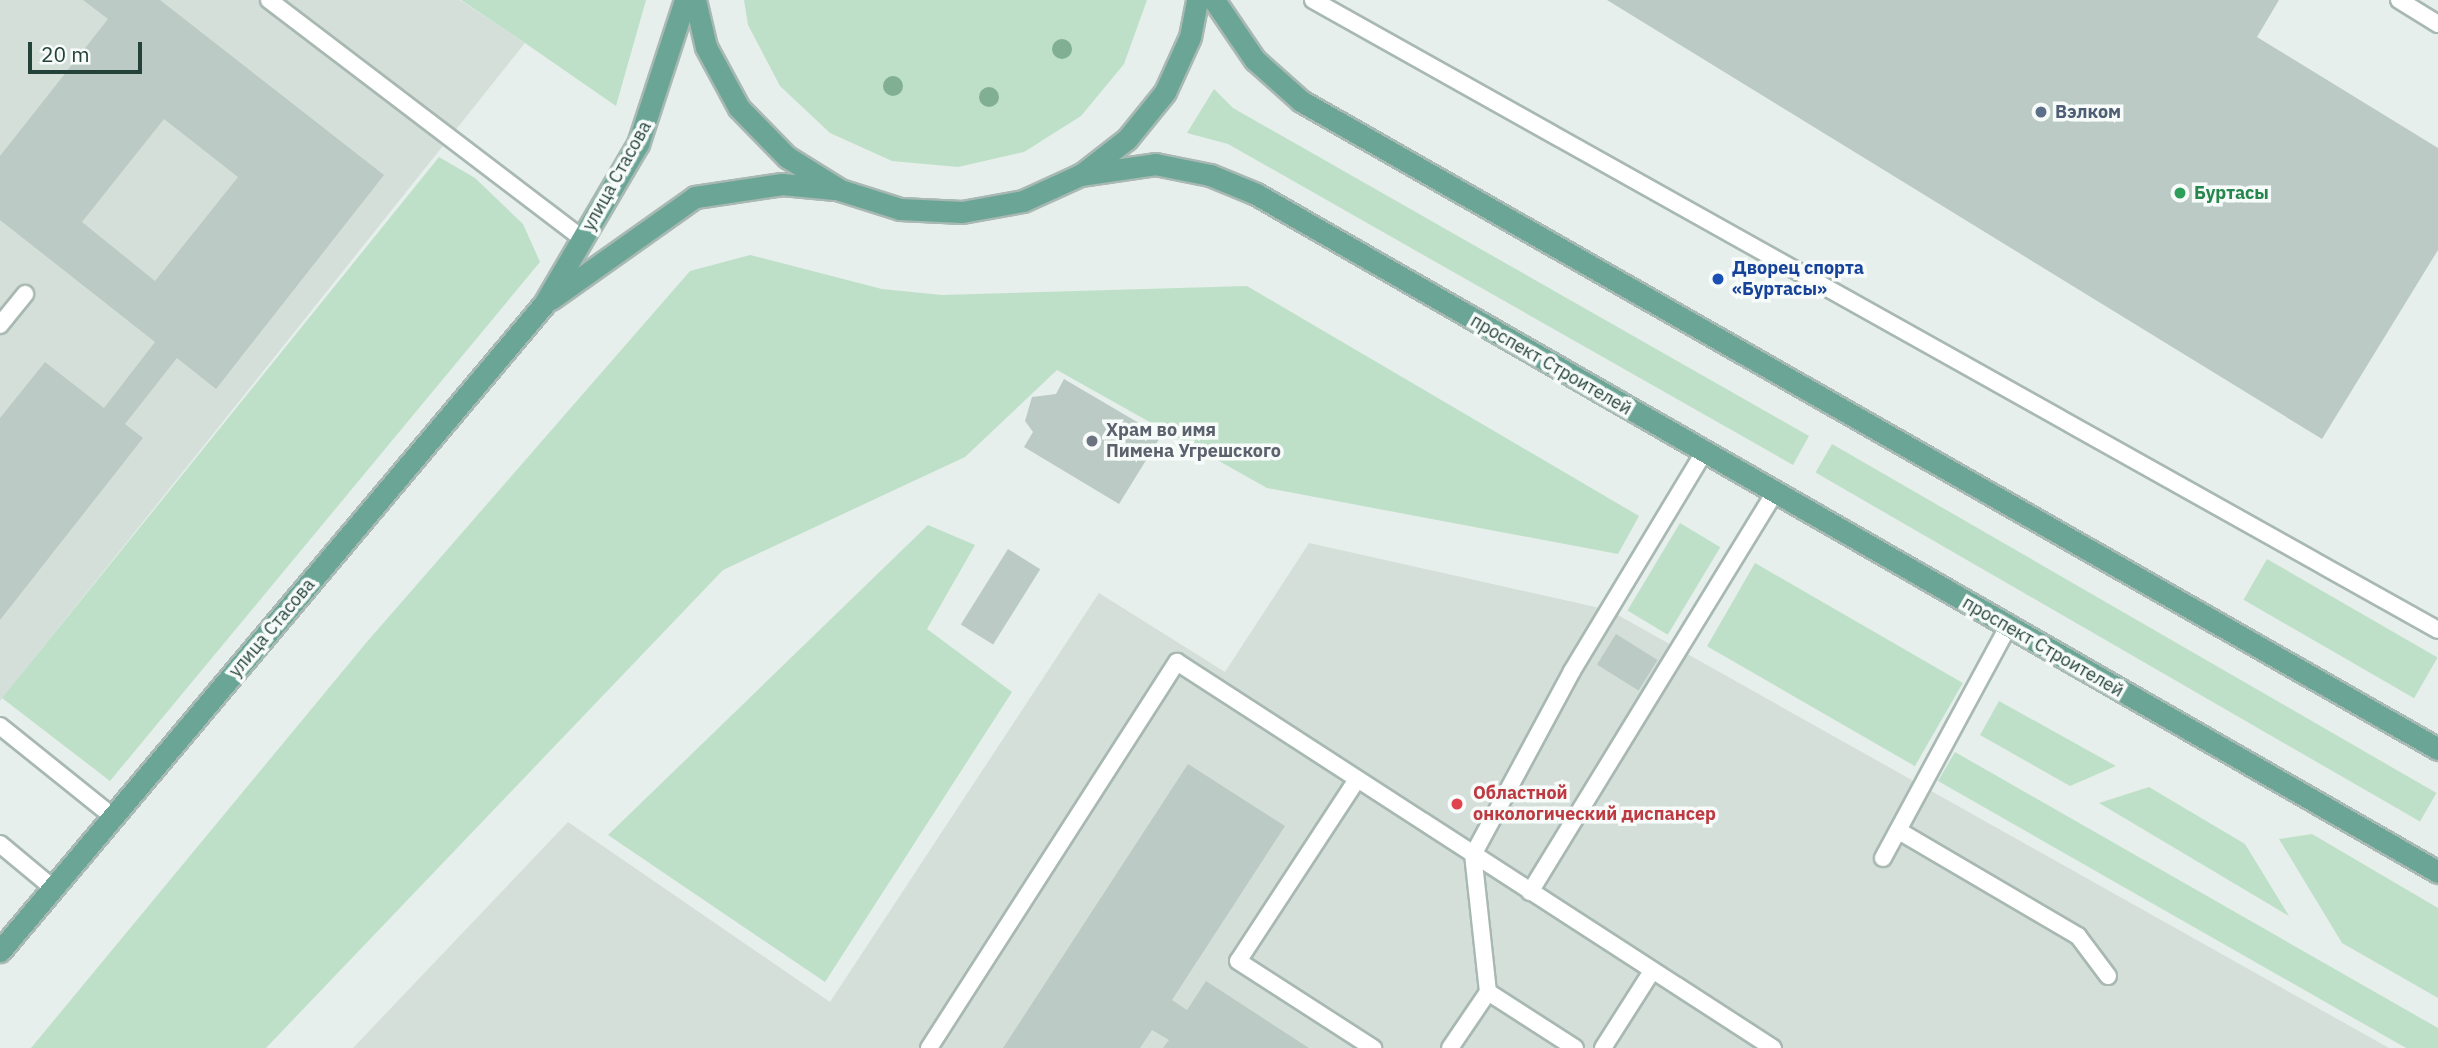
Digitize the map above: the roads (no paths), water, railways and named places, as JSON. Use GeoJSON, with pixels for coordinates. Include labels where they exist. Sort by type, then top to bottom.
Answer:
{"type":"FeatureCollection","features":[{"type":"Feature","properties":{"kind":"main road","name":"улица Стасова"},"geometry":{"type":"LineString","coordinates":[[0,951],[544,304],[583,239],[657,100],[685,0]]}},
{"type":"Feature","properties":{"kind":"main road","name":"проспект Строителей"},"geometry":{"type":"LineString","coordinates":[[695,0],[706,47],[739,108],[787,157],[840,190],[900,209],[962,212],[1023,201],[1080,175],[1155,164],[1210,175],[1256,194],[1703,454],[2438,872]]}},
{"type":"Feature","properties":{"kind":"main road"},"geometry":{"type":"LineString","coordinates":[[1080,175],[1127,139],[1164,92],[1190,37],[1197,0]]}},
{"type":"Feature","properties":{"kind":"main road"},"geometry":{"type":"LineString","coordinates":[[1214,0],[1255,60],[1301,101],[2438,749]]}},
{"type":"Feature","properties":{"kind":"main road","name":"улица Стасова"},"geometry":{"type":"LineString","coordinates":[[544,304],[695,197],[782,184],[840,190]]}},
{"type":"Feature","properties":{"kind":"lane"},"geometry":{"type":"LineString","coordinates":[[269,0],[583,239]]}},
{"type":"Feature","properties":{"kind":"lane"},"geometry":{"type":"LineString","coordinates":[[1313,0],[2438,630]]}},
{"type":"Feature","properties":{"kind":"lane"},"geometry":{"type":"LineString","coordinates":[[2399,0],[2438,24]]}},
{"type":"Feature","properties":{"kind":"lane"},"geometry":{"type":"LineString","coordinates":[[0,324],[25,294]]}},
{"type":"Feature","properties":{"kind":"lane"},"geometry":{"type":"LineString","coordinates":[[1450,1048],[1488,992],[1472,855],[1572,671],[1703,454]]}},
{"type":"Feature","properties":{"kind":"lane"},"geometry":{"type":"LineString","coordinates":[[1530,892],[1774,494]]}},
{"type":"Feature","properties":{"kind":"lane"},"geometry":{"type":"LineString","coordinates":[[1883,858],[2008,627]]}},
{"type":"Feature","properties":{"kind":"lane"},"geometry":{"type":"LineString","coordinates":[[929,1048],[1177,662],[1356,781],[1773,1048]]}},
{"type":"Feature","properties":{"kind":"lane"},"geometry":{"type":"LineString","coordinates":[[0,726],[113,817]]}},
{"type":"Feature","properties":{"kind":"lane"},"geometry":{"type":"LineString","coordinates":[[1356,781],[1238,961],[1373,1048]]}},
{"type":"Feature","properties":{"kind":"lane"},"geometry":{"type":"LineString","coordinates":[[1899,831],[2078,936],[2108,976]]}},
{"type":"Feature","properties":{"kind":"lane"},"geometry":{"type":"LineString","coordinates":[[0,844],[53,888]]}},
{"type":"Feature","properties":{"kind":"lane"},"geometry":{"type":"LineString","coordinates":[[1603,1048],[1652,971]]}},
{"type":"Feature","properties":{"kind":"lane"},"geometry":{"type":"LineString","coordinates":[[1488,992],[1575,1048]]}},
{"type":"Feature","properties":{"kind":"place","name":"Вэлком"},"geometry":{"type":"Point","coordinates":[2041,112]}},
{"type":"Feature","properties":{"kind":"place","name":"Буртасы"},"geometry":{"type":"Point","coordinates":[2180,193]}},
{"type":"Feature","properties":{"kind":"place","name":"Дворец спорта «Буртасы»"},"geometry":{"type":"Point","coordinates":[1718,279]}},
{"type":"Feature","properties":{"kind":"place","name":"Храм во имя Пимена Угрешского"},"geometry":{"type":"Point","coordinates":[1092,441]}},
{"type":"Feature","properties":{"kind":"place","name":"Областной онкологический диспансер"},"geometry":{"type":"Point","coordinates":[1457,804]}}]}
